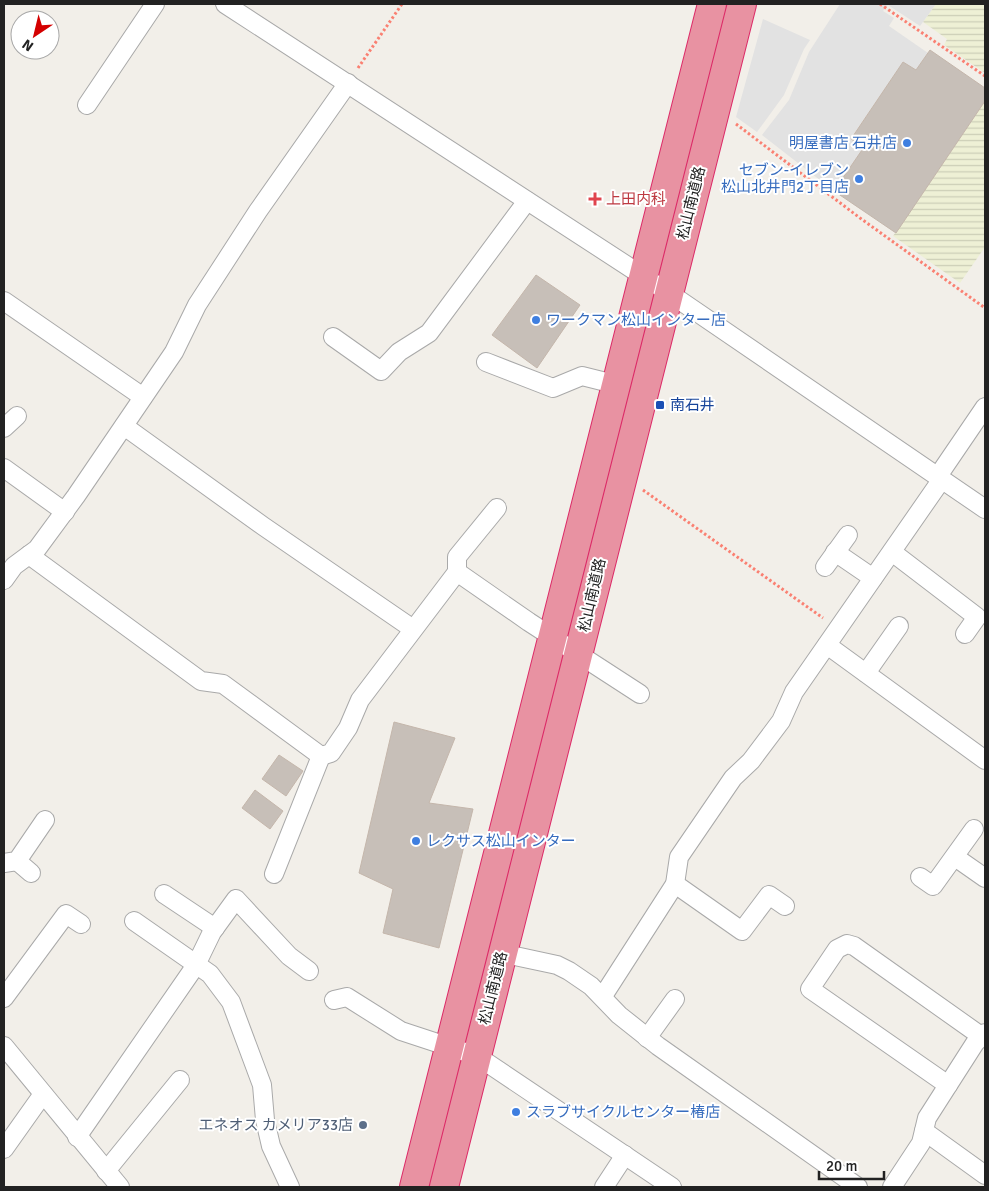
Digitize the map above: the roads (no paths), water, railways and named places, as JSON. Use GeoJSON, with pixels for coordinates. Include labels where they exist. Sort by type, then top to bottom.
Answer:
{"type":"FeatureCollection","features":[{"type":"Feature","properties":{"kind":"highway","name":"松山南道路"},"geometry":{"type":"LineString","coordinates":[[414,1187],[550,636],[712,4]]}},
{"type":"Feature","properties":{"kind":"highway","name":"松山南道路"},"geometry":{"type":"LineString","coordinates":[[444,1187],[501,953],[579,654],[619,484],[742,4]]}},
{"type":"Feature","properties":{"kind":"street"},"geometry":{"type":"LineString","coordinates":[[87,105],[155,4]]}},
{"type":"Feature","properties":{"kind":"street"},"geometry":{"type":"LineString","coordinates":[[224,4],[642,275],[985,509]]}},
{"type":"Feature","properties":{"kind":"street"},"geometry":{"type":"LineString","coordinates":[[4,580],[14,566],[37,549],[124,426],[174,352],[197,305],[258,211],[348,83]]}},
{"type":"Feature","properties":{"kind":"street"},"geometry":{"type":"LineString","coordinates":[[333,337],[381,371],[399,352],[429,332],[527,201]]}},
{"type":"Feature","properties":{"kind":"street"},"geometry":{"type":"LineString","coordinates":[[4,301],[144,397]]}},
{"type":"Feature","properties":{"kind":"street"},"geometry":{"type":"LineString","coordinates":[[486,362],[553,388],[582,376],[614,384]]}},
{"type":"Feature","properties":{"kind":"street"},"geometry":{"type":"LineString","coordinates":[[603,996],[675,884],[680,857],[733,778],[781,721],[794,692],[892,552],[985,406]]}},
{"type":"Feature","properties":{"kind":"street"},"geometry":{"type":"LineString","coordinates":[[124,426],[263,526],[413,629]]}},
{"type":"Feature","properties":{"kind":"street"},"geometry":{"type":"LineString","coordinates":[[4,468],[64,512]]}},
{"type":"Feature","properties":{"kind":"street"},"geometry":{"type":"LineString","coordinates":[[274,874],[321,756],[330,753],[348,728],[360,700],[457,572],[457,557],[497,508]]}},
{"type":"Feature","properties":{"kind":"street"},"geometry":{"type":"LineString","coordinates":[[825,567],[848,535]]}},
{"type":"Feature","properties":{"kind":"street"},"geometry":{"type":"LineString","coordinates":[[835,552],[873,578]]}},
{"type":"Feature","properties":{"kind":"street"},"geometry":{"type":"LineString","coordinates":[[892,552],[977,617],[965,634]]}},
{"type":"Feature","properties":{"kind":"street"},"geometry":{"type":"LineString","coordinates":[[29,555],[201,680],[223,684],[321,756]]}},
{"type":"Feature","properties":{"kind":"street"},"geometry":{"type":"LineString","coordinates":[[457,572],[550,636],[640,694]]}},
{"type":"Feature","properties":{"kind":"street"},"geometry":{"type":"LineString","coordinates":[[866,673],[899,626]]}},
{"type":"Feature","properties":{"kind":"street"},"geometry":{"type":"LineString","coordinates":[[827,644],[985,760]]}},
{"type":"Feature","properties":{"kind":"street"},"geometry":{"type":"LineString","coordinates":[[31,873],[10,862],[45,820]]}},
{"type":"Feature","properties":{"kind":"street"},"geometry":{"type":"LineString","coordinates":[[920,877],[933,886],[974,829]]}},
{"type":"Feature","properties":{"kind":"street"},"geometry":{"type":"LineString","coordinates":[[955,856],[985,878]]}},
{"type":"Feature","properties":{"kind":"street"},"geometry":{"type":"LineString","coordinates":[[675,884],[742,931],[769,895],[785,906]]}},
{"type":"Feature","properties":{"kind":"street"},"geometry":{"type":"LineString","coordinates":[[164,894],[215,928]]}},
{"type":"Feature","properties":{"kind":"street"},"geometry":{"type":"LineString","coordinates":[[78,1137],[196,964],[215,928],[236,899],[289,956],[309,971]]}},
{"type":"Feature","properties":{"kind":"street"},"geometry":{"type":"LineString","coordinates":[[4,998],[66,914],[81,924]]}},
{"type":"Feature","properties":{"kind":"street"},"geometry":{"type":"LineString","coordinates":[[134,921],[210,974],[231,1002],[262,1085],[265,1120],[271,1146],[290,1187]]}},
{"type":"Feature","properties":{"kind":"street"},"geometry":{"type":"LineString","coordinates":[[892,1187],[921,1143],[925,1125],[948,1085],[983,1034],[854,946],[847,944],[838,949],[810,989],[948,1085]]}},
{"type":"Feature","properties":{"kind":"street"},"geometry":{"type":"LineString","coordinates":[[501,953],[557,965],[580,977],[647,1038],[858,1187]]}},
{"type":"Feature","properties":{"kind":"street"},"geometry":{"type":"LineString","coordinates":[[334,1000],[347,997],[401,1031],[476,1056],[672,1187]]}},
{"type":"Feature","properties":{"kind":"street"},"geometry":{"type":"LineString","coordinates":[[647,1038],[676,999]]}},
{"type":"Feature","properties":{"kind":"street"},"geometry":{"type":"LineString","coordinates":[[4,1046],[111,1181],[180,1080]]}},
{"type":"Feature","properties":{"kind":"street"},"geometry":{"type":"LineString","coordinates":[[4,1150],[43,1094]]}},
{"type":"Feature","properties":{"kind":"street"},"geometry":{"type":"LineString","coordinates":[[925,1125],[985,1162]]}},
{"type":"Feature","properties":{"kind":"street"},"geometry":{"type":"LineString","coordinates":[[925,1125],[985,1175]]}},
{"type":"Feature","properties":{"kind":"street"},"geometry":{"type":"LineString","coordinates":[[604,1187],[625,1155]]}},
{"type":"Feature","properties":{"kind":"place","name":"明屋書店 石井店"},"geometry":{"type":"Point","coordinates":[907,143]}},
{"type":"Feature","properties":{"kind":"place","name":"セブン-イレブン 松山北井門2丁目店"},"geometry":{"type":"Point","coordinates":[859,179]}},
{"type":"Feature","properties":{"kind":"place","name":"上田内科"},"geometry":{"type":"Point","coordinates":[595,199]}},
{"type":"Feature","properties":{"kind":"place","name":"ワークマン松山インター店"},"geometry":{"type":"Point","coordinates":[536,320]}},
{"type":"Feature","properties":{"kind":"place","name":"南石井"},"geometry":{"type":"Point","coordinates":[660,405]}},
{"type":"Feature","properties":{"kind":"place","name":"レクサス松山インター"},"geometry":{"type":"Point","coordinates":[416,841]}},
{"type":"Feature","properties":{"kind":"place","name":"スラブサイクルセンター椿店"},"geometry":{"type":"Point","coordinates":[516,1112]}},
{"type":"Feature","properties":{"kind":"place","name":"エネオス カメリア33店"},"geometry":{"type":"Point","coordinates":[363,1125]}}]}
